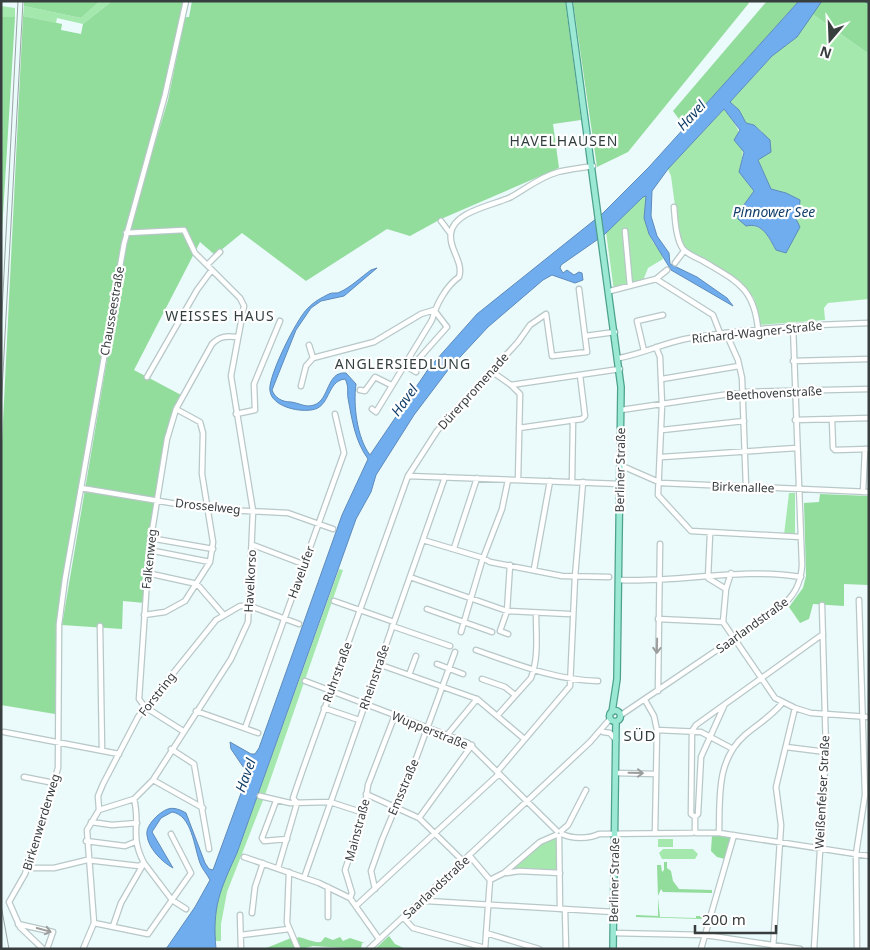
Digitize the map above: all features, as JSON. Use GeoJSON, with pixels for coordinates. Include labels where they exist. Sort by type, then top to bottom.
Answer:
{"type":"FeatureCollection","features":[{"type":"Feature","properties":{"kind":"main road","name":"Berliner Straße"},"geometry":{"type":"LineString","coordinates":[[569,1],[620,369],[617,712],[613,720],[616,740],[613,949]]}},
{"type":"Feature","properties":{"kind":"main road"},"geometry":{"type":"LineString","coordinates":[[613,720],[620,720],[617,712]]}},
{"type":"Feature","properties":{"kind":"street","name":"Chausseestraße"},"geometry":{"type":"LineString","coordinates":[[59,624],[126,234],[169,80],[186,1]]}},
{"type":"Feature","properties":{"kind":"street"},"geometry":{"type":"LineString","coordinates":[[450,233],[454,225],[469,212],[510,197],[537,180],[560,172],[592,166]]}},
{"type":"Feature","properties":{"kind":"street"},"geometry":{"type":"LineString","coordinates":[[674,207],[677,230],[684,251],[732,279],[746,291],[753,300],[758,329]]}},
{"type":"Feature","properties":{"kind":"street"},"geometry":{"type":"LineString","coordinates":[[372,410],[376,412],[432,320],[434,310],[447,287],[459,277],[460,267],[450,233],[441,221]]}},
{"type":"Feature","properties":{"kind":"street","name":"Havelkorso"},"geometry":{"type":"LineString","coordinates":[[99,810],[134,799],[153,780],[171,749],[231,659],[248,622],[253,545],[253,511],[231,376],[237,337],[244,315],[244,306],[240,298],[195,253],[184,230],[126,234]]}},
{"type":"Feature","properties":{"kind":"street"},"geometry":{"type":"LineString","coordinates":[[625,232],[630,286]]}},
{"type":"Feature","properties":{"kind":"street"},"geometry":{"type":"LineString","coordinates":[[675,263],[684,251]]}},
{"type":"Feature","properties":{"kind":"street"},"geometry":{"type":"LineString","coordinates":[[207,265],[220,252]]}},
{"type":"Feature","properties":{"kind":"street"},"geometry":{"type":"LineString","coordinates":[[610,291],[656,279],[667,270]]}},
{"type":"Feature","properties":{"kind":"street"},"geometry":{"type":"LineString","coordinates":[[147,377],[197,290],[211,271]]}},
{"type":"Feature","properties":{"kind":"street"},"geometry":{"type":"LineString","coordinates":[[656,279],[713,315],[720,333]]}},
{"type":"Feature","properties":{"kind":"street"},"geometry":{"type":"LineString","coordinates":[[579,289],[585,336],[615,332]]}},
{"type":"Feature","properties":{"kind":"street"},"geometry":{"type":"LineString","coordinates":[[301,386],[306,366],[313,358],[374,342],[421,314],[434,310]]}},
{"type":"Feature","properties":{"kind":"street"},"geometry":{"type":"LineString","coordinates":[[415,363],[447,327],[434,310]]}},
{"type":"Feature","properties":{"kind":"street","name":"Dürerpromenade"},"geometry":{"type":"LineString","coordinates":[[408,476],[437,431],[518,342],[530,325],[546,314],[552,356],[587,352],[585,336]]}},
{"type":"Feature","properties":{"kind":"street"},"geometry":{"type":"LineString","coordinates":[[644,351],[637,321],[663,315]]}},
{"type":"Feature","properties":{"kind":"street"},"geometry":{"type":"LineString","coordinates":[[236,414],[254,410],[254,384],[280,321]]}},
{"type":"Feature","properties":{"kind":"street","name":"Richard-Wagner-Straße"},"geometry":{"type":"LineString","coordinates":[[619,358],[656,347],[726,332],[793,326],[869,323]]}},
{"type":"Feature","properties":{"kind":"street","name":"Saarlandstraße"},"geometry":{"type":"LineString","coordinates":[[617,712],[645,700],[787,602],[797,589],[801,577],[801,537],[795,420],[793,326]]}},
{"type":"Feature","properties":{"kind":"street"},"geometry":{"type":"LineString","coordinates":[[726,332],[739,366],[743,392],[746,487]]}},
{"type":"Feature","properties":{"kind":"street","name":"Falkenweg"},"geometry":{"type":"LineString","coordinates":[[146,707],[139,699],[138,691],[147,573],[150,538],[167,440],[176,409],[212,344],[224,336],[237,337]]}},
{"type":"Feature","properties":{"kind":"street"},"geometry":{"type":"LineString","coordinates":[[309,345],[313,358]]}},
{"type":"Feature","properties":{"kind":"street"},"geometry":{"type":"LineString","coordinates":[[656,347],[660,357],[662,379],[662,457],[658,495],[691,531],[710,534],[801,537]]}},
{"type":"Feature","properties":{"kind":"street"},"geometry":{"type":"LineString","coordinates":[[793,361],[869,359]]}},
{"type":"Feature","properties":{"kind":"street"},"geometry":{"type":"LineString","coordinates":[[405,364],[416,372]]}},
{"type":"Feature","properties":{"kind":"street"},"geometry":{"type":"LineString","coordinates":[[662,379],[739,366]]}},
{"type":"Feature","properties":{"kind":"street"},"geometry":{"type":"LineString","coordinates":[[511,385],[620,369]]}},
{"type":"Feature","properties":{"kind":"street"},"geometry":{"type":"LineString","coordinates":[[492,371],[520,394],[518,480]]}},
{"type":"Feature","properties":{"kind":"street"},"geometry":{"type":"LineString","coordinates":[[519,428],[582,419],[585,416],[580,375]]}},
{"type":"Feature","properties":{"kind":"street"},"geometry":{"type":"LineString","coordinates":[[360,390],[365,392],[375,377],[391,386]]}},
{"type":"Feature","properties":{"kind":"street","name":"Beethovenstraße"},"geometry":{"type":"LineString","coordinates":[[621,410],[743,392],[869,389]]}},
{"type":"Feature","properties":{"kind":"street"},"geometry":{"type":"LineString","coordinates":[[144,615],[155,615],[175,608],[185,601],[210,562],[213,549],[202,474],[203,433],[200,422],[176,409]]}},
{"type":"Feature","properties":{"kind":"street","name":"Havelufer"},"geometry":{"type":"LineString","coordinates":[[245,728],[344,453],[335,414]]}},
{"type":"Feature","properties":{"kind":"street"},"geometry":{"type":"LineString","coordinates":[[795,420],[869,418]]}},
{"type":"Feature","properties":{"kind":"street"},"geometry":{"type":"LineString","coordinates":[[832,419],[833,448],[835,450],[867,449],[863,492]]}},
{"type":"Feature","properties":{"kind":"street"},"geometry":{"type":"LineString","coordinates":[[572,482],[573,420]]}},
{"type":"Feature","properties":{"kind":"street"},"geometry":{"type":"LineString","coordinates":[[662,430],[744,421]]}},
{"type":"Feature","properties":{"kind":"street"},"geometry":{"type":"LineString","coordinates":[[662,457],[797,448]]}},
{"type":"Feature","properties":{"kind":"street","name":"Birkenallee"},"geometry":{"type":"LineString","coordinates":[[620,465],[658,482],[869,492]]}},
{"type":"Feature","properties":{"kind":"street"},"geometry":{"type":"LineString","coordinates":[[408,476],[620,484]]}},
{"type":"Feature","properties":{"kind":"street","name":"Ruhrstraße"},"geometry":{"type":"LineString","coordinates":[[278,868],[297,803],[293,798],[408,476]]}},
{"type":"Feature","properties":{"kind":"street","name":"Rheinstraße"},"geometry":{"type":"LineString","coordinates":[[304,878],[445,477]]}},
{"type":"Feature","properties":{"kind":"street"},"geometry":{"type":"LineString","coordinates":[[454,548],[477,478]]}},
{"type":"Feature","properties":{"kind":"street"},"geometry":{"type":"LineString","coordinates":[[461,632],[483,558],[502,509],[508,480]]}},
{"type":"Feature","properties":{"kind":"street"},"geometry":{"type":"LineString","coordinates":[[534,569],[550,481]]}},
{"type":"Feature","properties":{"kind":"street"},"geometry":{"type":"LineString","coordinates":[[356,905],[498,773],[560,700],[572,680],[575,577],[583,482]]}},
{"type":"Feature","properties":{"kind":"street","name":"Drosselweg"},"geometry":{"type":"LineString","coordinates":[[81,488],[207,509],[288,512],[333,529]]}},
{"type":"Feature","properties":{"kind":"street"},"geometry":{"type":"LineString","coordinates":[[708,578],[710,534]]}},
{"type":"Feature","properties":{"kind":"street"},"geometry":{"type":"LineString","coordinates":[[150,538],[213,549]]}},
{"type":"Feature","properties":{"kind":"street"},"geometry":{"type":"LineString","coordinates":[[423,540],[454,548],[490,562],[575,577],[609,576]]}},
{"type":"Feature","properties":{"kind":"street"},"geometry":{"type":"LineString","coordinates":[[658,691],[660,544]]}},
{"type":"Feature","properties":{"kind":"street"},"geometry":{"type":"LineString","coordinates":[[253,545],[303,564]]}},
{"type":"Feature","properties":{"kind":"street"},"geometry":{"type":"LineString","coordinates":[[149,550],[210,562]]}},
{"type":"Feature","properties":{"kind":"street"},"geometry":{"type":"LineString","coordinates":[[508,634],[500,631],[507,611],[510,565]]}},
{"type":"Feature","properties":{"kind":"street"},"geometry":{"type":"LineString","coordinates":[[147,573],[197,584],[223,614]]}},
{"type":"Feature","properties":{"kind":"street"},"geometry":{"type":"LineString","coordinates":[[619,580],[708,578],[731,573],[801,577]]}},
{"type":"Feature","properties":{"kind":"street"},"geometry":{"type":"LineString","coordinates":[[731,573],[726,589],[723,622],[775,698],[795,708],[825,714],[869,716]]}},
{"type":"Feature","properties":{"kind":"street"},"geometry":{"type":"LineString","coordinates":[[410,577],[507,611],[569,614]]}},
{"type":"Feature","properties":{"kind":"street"},"geometry":{"type":"LineString","coordinates":[[708,578],[726,589]]}},
{"type":"Feature","properties":{"kind":"street"},"geometry":{"type":"LineString","coordinates":[[334,600],[450,646]]}},
{"type":"Feature","properties":{"kind":"street"},"geometry":{"type":"LineString","coordinates":[[857,949],[856,854],[865,802],[859,600]]}},
{"type":"Feature","properties":{"kind":"street","name":"Weißenfelser Straße"},"geometry":{"type":"LineString","coordinates":[[814,949],[826,752],[822,605]]}},
{"type":"Feature","properties":{"kind":"street","name":"Forstring"},"geometry":{"type":"LineString","coordinates":[[99,810],[98,796],[146,707],[216,620],[223,614],[240,606],[250,606]]}},
{"type":"Feature","properties":{"kind":"street"},"geometry":{"type":"LineString","coordinates":[[250,606],[299,624]]}},
{"type":"Feature","properties":{"kind":"street"},"geometry":{"type":"LineString","coordinates":[[427,609],[492,632]]}},
{"type":"Feature","properties":{"kind":"street"},"geometry":{"type":"LineString","coordinates":[[497,716],[531,678],[536,659],[536,613]]}},
{"type":"Feature","properties":{"kind":"street"},"geometry":{"type":"LineString","coordinates":[[658,619],[723,622]]}},
{"type":"Feature","properties":{"kind":"street","name":"Birkenwerderweg"},"geometry":{"type":"LineString","coordinates":[[18,924],[9,902],[27,868],[54,783],[60,743],[59,624]]}},
{"type":"Feature","properties":{"kind":"street"},"geometry":{"type":"LineString","coordinates":[[100,626],[102,750]]}},
{"type":"Feature","properties":{"kind":"street"},"geometry":{"type":"LineString","coordinates":[[681,730],[696,725],[823,634]]}},
{"type":"Feature","properties":{"kind":"street"},"geometry":{"type":"LineString","coordinates":[[476,650],[534,670],[572,680],[598,681]]}},
{"type":"Feature","properties":{"kind":"street","name":"Emsstraße"},"geometry":{"type":"LineString","coordinates":[[375,889],[371,871],[395,806],[428,728],[434,704],[443,686],[455,652]]}},
{"type":"Feature","properties":{"kind":"street"},"geometry":{"type":"LineString","coordinates":[[409,675],[416,656]]}},
{"type":"Feature","properties":{"kind":"street"},"geometry":{"type":"LineString","coordinates":[[378,664],[477,699],[522,737]]}},
{"type":"Feature","properties":{"kind":"street"},"geometry":{"type":"LineString","coordinates":[[437,664],[463,674]]}},
{"type":"Feature","properties":{"kind":"street"},"geometry":{"type":"LineString","coordinates":[[482,678],[505,687],[515,695]]}},
{"type":"Feature","properties":{"kind":"street","name":"Wupperstraße"},"geometry":{"type":"LineString","coordinates":[[305,681],[365,702],[472,745],[559,834]]}},
{"type":"Feature","properties":{"kind":"street"},"geometry":{"type":"LineString","coordinates":[[448,734],[477,699]]}},
{"type":"Feature","properties":{"kind":"street"},"geometry":{"type":"LineString","coordinates":[[645,700],[654,716],[656,730],[655,833]]}},
{"type":"Feature","properties":{"kind":"street"},"geometry":{"type":"LineString","coordinates":[[719,833],[720,778],[733,749],[743,736],[775,712],[783,702]]}},
{"type":"Feature","properties":{"kind":"street"},"geometry":{"type":"LineString","coordinates":[[694,832],[695,817],[698,814],[700,763],[710,736],[727,703]]}},
{"type":"Feature","properties":{"kind":"street"},"geometry":{"type":"LineString","coordinates":[[146,707],[183,731]]}},
{"type":"Feature","properties":{"kind":"street"},"geometry":{"type":"LineString","coordinates":[[324,708],[359,720]]}},
{"type":"Feature","properties":{"kind":"street"},"geometry":{"type":"LineString","coordinates":[[773,947],[781,825],[776,787],[795,708]]}},
{"type":"Feature","properties":{"kind":"street"},"geometry":{"type":"LineString","coordinates":[[196,711],[258,732]]}},
{"type":"Feature","properties":{"kind":"street","name":"Mainstraße"},"geometry":{"type":"LineString","coordinates":[[350,898],[352,893],[345,870],[364,813],[366,794],[395,715]]}},
{"type":"Feature","properties":{"kind":"street","name":"Saarlandstraße"},"geometry":{"type":"LineString","coordinates":[[590,742],[603,732],[613,720]]}},
{"type":"Feature","properties":{"kind":"street","name":"Saarlandstraße"},"geometry":{"type":"LineString","coordinates":[[368,949],[613,720]]}},
{"type":"Feature","properties":{"kind":"street"},"geometry":{"type":"LineString","coordinates":[[695,817],[691,814],[692,731],[696,725]]}},
{"type":"Feature","properties":{"kind":"street"},"geometry":{"type":"LineString","coordinates":[[656,730],[692,731],[710,736],[733,749]]}},
{"type":"Feature","properties":{"kind":"street"},"geometry":{"type":"LineString","coordinates":[[4,732],[119,754]]}},
{"type":"Feature","properties":{"kind":"street"},"geometry":{"type":"LineString","coordinates":[[603,732],[612,734],[616,740]]}},
{"type":"Feature","properties":{"kind":"street"},"geometry":{"type":"LineString","coordinates":[[419,818],[472,745]]}},
{"type":"Feature","properties":{"kind":"street"},"geometry":{"type":"LineString","coordinates":[[786,747],[826,752]]}},
{"type":"Feature","properties":{"kind":"street"},"geometry":{"type":"LineString","coordinates":[[171,749],[194,764],[209,849]]}},
{"type":"Feature","properties":{"kind":"street"},"geometry":{"type":"LineString","coordinates":[[616,773],[656,774]]}},
{"type":"Feature","properties":{"kind":"street"},"geometry":{"type":"LineString","coordinates":[[24,777],[54,783]]}},
{"type":"Feature","properties":{"kind":"street"},"geometry":{"type":"LineString","coordinates":[[153,780],[203,808]]}},
{"type":"Feature","properties":{"kind":"street"},"geometry":{"type":"LineString","coordinates":[[490,880],[504,873],[540,842],[559,834],[568,825],[586,790]]}},
{"type":"Feature","properties":{"kind":"street"},"geometry":{"type":"LineString","coordinates":[[366,794],[419,818],[463,861]]}},
{"type":"Feature","properties":{"kind":"street"},"geometry":{"type":"LineString","coordinates":[[260,796],[276,801],[297,803],[330,802],[364,813]]}},
{"type":"Feature","properties":{"kind":"street"},"geometry":{"type":"LineString","coordinates":[[134,799],[138,814],[135,842],[144,863],[172,900],[186,909]]}},
{"type":"Feature","properties":{"kind":"street"},"geometry":{"type":"LineString","coordinates":[[276,801],[262,838],[264,841],[287,839]]}},
{"type":"Feature","properties":{"kind":"street"},"geometry":{"type":"LineString","coordinates":[[84,949],[94,923],[87,860],[86,830],[99,810]]}},
{"type":"Feature","properties":{"kind":"street"},"geometry":{"type":"LineString","coordinates":[[91,822],[112,826],[136,823]]}},
{"type":"Feature","properties":{"kind":"street"},"geometry":{"type":"LineString","coordinates":[[559,834],[586,837],[599,834],[719,833],[869,856]]}},
{"type":"Feature","properties":{"kind":"street"},"geometry":{"type":"LineString","coordinates":[[94,923],[148,934],[191,873],[172,834]]}},
{"type":"Feature","properties":{"kind":"street"},"geometry":{"type":"LineString","coordinates":[[559,834],[562,909],[566,949]]}},
{"type":"Feature","properties":{"kind":"street"},"geometry":{"type":"LineString","coordinates":[[701,949],[734,835]]}},
{"type":"Feature","properties":{"kind":"street"},"geometry":{"type":"LineString","coordinates":[[86,840],[125,846],[135,842]]}},
{"type":"Feature","properties":{"kind":"street"},"geometry":{"type":"LineString","coordinates":[[402,917],[413,928],[485,948],[490,880],[469,855]]}},
{"type":"Feature","properties":{"kind":"street"},"geometry":{"type":"LineString","coordinates":[[244,857],[328,887],[350,898],[379,939]]}},
{"type":"Feature","properties":{"kind":"street"},"geometry":{"type":"LineString","coordinates":[[27,868],[54,868],[87,860],[139,866],[144,863]]}},
{"type":"Feature","properties":{"kind":"street"},"geometry":{"type":"LineString","coordinates":[[113,926],[120,903],[144,863]]}},
{"type":"Feature","properties":{"kind":"street"},"geometry":{"type":"LineString","coordinates":[[252,913],[255,887],[263,863]]}},
{"type":"Feature","properties":{"kind":"street"},"geometry":{"type":"LineString","coordinates":[[504,873],[519,871],[560,873]]}},
{"type":"Feature","properties":{"kind":"street"},"geometry":{"type":"LineString","coordinates":[[289,872],[286,912],[289,929],[298,949]]}},
{"type":"Feature","properties":{"kind":"street"},"geometry":{"type":"LineString","coordinates":[[328,887],[328,917]]}},
{"type":"Feature","properties":{"kind":"street"},"geometry":{"type":"LineString","coordinates":[[423,899],[427,901],[488,906],[614,912]]}},
{"type":"Feature","properties":{"kind":"street"},"geometry":{"type":"LineString","coordinates":[[240,915],[241,949]]}},
{"type":"Feature","properties":{"kind":"street"},"geometry":{"type":"LineString","coordinates":[[18,924],[43,949]]}},
{"type":"Feature","properties":{"kind":"street"},"geometry":{"type":"LineString","coordinates":[[18,924],[52,932],[48,949]]}},
{"type":"Feature","properties":{"kind":"street"},"geometry":{"type":"LineString","coordinates":[[240,935],[289,929]]}},
{"type":"Feature","properties":{"kind":"street"},"geometry":{"type":"LineString","coordinates":[[486,933],[539,949]]}},
{"type":"Feature","properties":{"kind":"street"},"geometry":{"type":"LineString","coordinates":[[613,933],[705,935],[773,947],[800,949]]}},
{"type":"Feature","properties":{"kind":"green space"},"geometry":{"type":"Polygon","coordinates":[[[24,1],[100,1],[81,18],[24,6],[24,1]]]}},
{"type":"Feature","properties":{"kind":"green space"},"geometry":{"type":"Polygon","coordinates":[[[100,1],[112,1],[83,24],[57,18],[56,23],[23,16],[24,6],[81,18],[100,1]]]}},
{"type":"Feature","properties":{"kind":"green space"},"geometry":{"type":"Polygon","coordinates":[[[112,1],[184,1],[164,89],[122,244],[58,615],[55,714],[1,705],[1,462],[23,16],[62,24],[61,30],[81,34],[83,24],[112,1]]]}},
{"type":"Feature","properties":{"kind":"green space"},"geometry":{"type":"Polygon","coordinates":[[[192,1],[565,1],[581,120],[553,124],[559,168],[441,219],[410,236],[387,229],[306,281],[242,233],[215,255],[200,242],[134,370],[183,396],[167,439],[156,500],[145,603],[123,601],[122,629],[62,625],[129,230],[168,100],[185,17],[189,17],[192,1]]]}},
{"type":"Feature","properties":{"kind":"green space"},"geometry":{"type":"Polygon","coordinates":[[[573,1],[748,1],[749,3],[628,152],[597,167],[573,1]]]}},
{"type":"Feature","properties":{"kind":"green space"},"geometry":{"type":"Polygon","coordinates":[[[767,1],[799,1],[685,127],[673,111],[767,1]]]}},
{"type":"Feature","properties":{"kind":"green space"},"geometry":{"type":"Polygon","coordinates":[[[822,1],[869,1],[869,54],[811,13],[822,1]]]}},
{"type":"Feature","properties":{"kind":"green space"},"geometry":{"type":"Polygon","coordinates":[[[1,6],[15,8],[15,17],[1,17],[1,6]]]}},
{"type":"Feature","properties":{"kind":"green space"},"geometry":{"type":"Polygon","coordinates":[[[811,13],[869,54],[869,299],[828,303],[824,308],[825,320],[759,325],[754,298],[740,283],[683,247],[678,228],[671,176],[668,169],[724,109],[739,131],[743,145],[739,172],[754,191],[738,213],[738,219],[764,230],[776,250],[795,217],[786,193],[771,190],[758,160],[761,158],[762,132],[754,125],[746,123],[739,110],[730,102],[772,56],[797,37],[811,13]]]}},
{"type":"Feature","properties":{"kind":"green space"},"geometry":{"type":"Polygon","coordinates":[[[1,17],[15,17],[1,248],[1,17]]]}},
{"type":"Feature","properties":{"kind":"green space"},"geometry":{"type":"Polygon","coordinates":[[[647,196],[646,225],[663,259],[648,268],[642,283],[614,291],[606,232],[643,197],[647,196]]]}},
{"type":"Feature","properties":{"kind":"green space"},"geometry":{"type":"Polygon","coordinates":[[[789,493],[795,493],[795,535],[784,535],[789,493]]]}},
{"type":"Feature","properties":{"kind":"green space"},"geometry":{"type":"Polygon","coordinates":[[[820,494],[869,496],[869,585],[844,584],[844,606],[813,604],[809,619],[800,623],[789,607],[803,588],[806,576],[804,503],[819,502],[820,494]]]}},
{"type":"Feature","properties":{"kind":"green space"},"geometry":{"type":"Polygon","coordinates":[[[339,569],[343,570],[265,795],[227,892],[221,924],[221,941],[215,941],[215,916],[219,895],[237,853],[339,569]]]}},
{"type":"Feature","properties":{"kind":"green space"},"geometry":{"type":"Polygon","coordinates":[[[712,835],[732,837],[725,859],[717,857],[711,851],[712,835]]]}},
{"type":"Feature","properties":{"kind":"green space"},"geometry":{"type":"Polygon","coordinates":[[[557,836],[559,871],[508,871],[537,848],[557,836]]]}},
{"type":"Feature","properties":{"kind":"green space"},"geometry":{"type":"Polygon","coordinates":[[[658,839],[673,839],[673,847],[658,847],[658,839]]]}},
{"type":"Feature","properties":{"kind":"green space"},"geometry":{"type":"Polygon","coordinates":[[[663,849],[693,849],[698,854],[695,859],[662,859],[659,853],[663,849]]]}},
{"type":"Feature","properties":{"kind":"green space"},"geometry":{"type":"Polygon","coordinates":[[[664,862],[667,862],[667,868],[671,871],[673,881],[679,889],[712,890],[712,893],[663,892],[661,889],[658,896],[657,865],[661,865],[662,872],[664,870],[664,862]]]}},
{"type":"Feature","properties":{"kind":"green space"},"geometry":{"type":"Polygon","coordinates":[[[658,898],[660,917],[696,918],[696,916],[703,916],[702,919],[636,917],[636,915],[658,916],[658,898]]]}},
{"type":"Feature","properties":{"kind":"green space"},"geometry":{"type":"Polygon","coordinates":[[[389,936],[395,944],[406,949],[375,949],[389,936]]]}},
{"type":"Feature","properties":{"kind":"green space"},"geometry":{"type":"Polygon","coordinates":[[[298,937],[321,942],[325,937],[333,940],[340,937],[343,941],[350,938],[365,943],[362,943],[361,949],[313,946],[301,949],[296,941],[298,937]]]}},
{"type":"Feature","properties":{"kind":"green space"},"geometry":{"type":"Polygon","coordinates":[[[291,938],[296,949],[264,949],[291,938]]]}},
{"type":"Feature","properties":{"kind":"water","name":"Pinnower See"},"geometry":{"type":"Polygon","coordinates":[[[799,1],[822,1],[797,37],[772,56],[730,102],[739,110],[746,123],[754,125],[770,140],[771,152],[758,160],[771,189],[786,193],[800,200],[799,212],[795,217],[800,227],[786,253],[776,250],[765,232],[757,226],[746,226],[738,219],[738,213],[754,191],[739,172],[744,152],[734,140],[740,130],[724,109],[668,169],[652,191],[651,216],[657,236],[669,253],[670,264],[697,277],[727,298],[733,306],[671,270],[649,234],[644,218],[646,196],[604,235],[561,265],[560,268],[563,273],[567,270],[574,275],[579,272],[582,273],[583,280],[575,283],[552,275],[543,280],[488,327],[448,370],[414,415],[376,475],[371,492],[356,519],[237,853],[222,889],[216,910],[216,949],[166,949],[195,907],[210,880],[201,865],[188,825],[179,814],[172,812],[161,818],[152,832],[173,868],[164,862],[153,850],[148,840],[148,828],[157,816],[170,808],[186,813],[205,863],[209,869],[213,870],[248,774],[231,749],[230,742],[251,754],[255,754],[259,748],[342,515],[368,459],[360,445],[355,430],[345,379],[334,384],[322,405],[311,410],[286,407],[275,401],[272,396],[270,384],[273,374],[284,348],[303,314],[318,300],[330,293],[339,293],[371,270],[377,268],[344,296],[321,301],[311,308],[296,330],[272,390],[282,400],[311,406],[323,398],[335,376],[346,373],[356,384],[357,421],[362,440],[370,455],[429,368],[477,314],[602,214],[649,167],[799,1]]]}},
{"type":"Feature","properties":{"kind":"waterway"},"geometry":{"type":"LineString","coordinates":[[864,1],[869,4]]}},
{"type":"Feature","properties":{"kind":"tram line"},"geometry":{"type":"LineString","coordinates":[[1,410],[23,1]]}},
{"type":"Feature","properties":{"kind":"tram line"},"geometry":{"type":"LineString","coordinates":[[1,905],[9,949]]}},
{"type":"Feature","properties":{"kind":"railway"},"geometry":{"type":"LineString","coordinates":[[1,332],[18,1]]}},
{"type":"Feature","properties":{"kind":"district","name":"HAVELHAUSEN"},"geometry":{"type":"Point","coordinates":[564,140]}},
{"type":"Feature","properties":{"kind":"district","name":"WEISSES HAUS"},"geometry":{"type":"Point","coordinates":[220,315]}},
{"type":"Feature","properties":{"kind":"district","name":"ANGLERSIEDLUNG"},"geometry":{"type":"Point","coordinates":[403,363]}},
{"type":"Feature","properties":{"kind":"district","name":"SÜD"},"geometry":{"type":"Point","coordinates":[640,735]}},
{"type":"Feature","properties":{"kind":"water label","name":"Havel"},"geometry":{"type":"Point","coordinates":[691,115]}},
{"type":"Feature","properties":{"kind":"water label","name":"Havel"},"geometry":{"type":"Point","coordinates":[404,400]}},
{"type":"Feature","properties":{"kind":"water label","name":"Havel"},"geometry":{"type":"Point","coordinates":[245,775]}}]}
